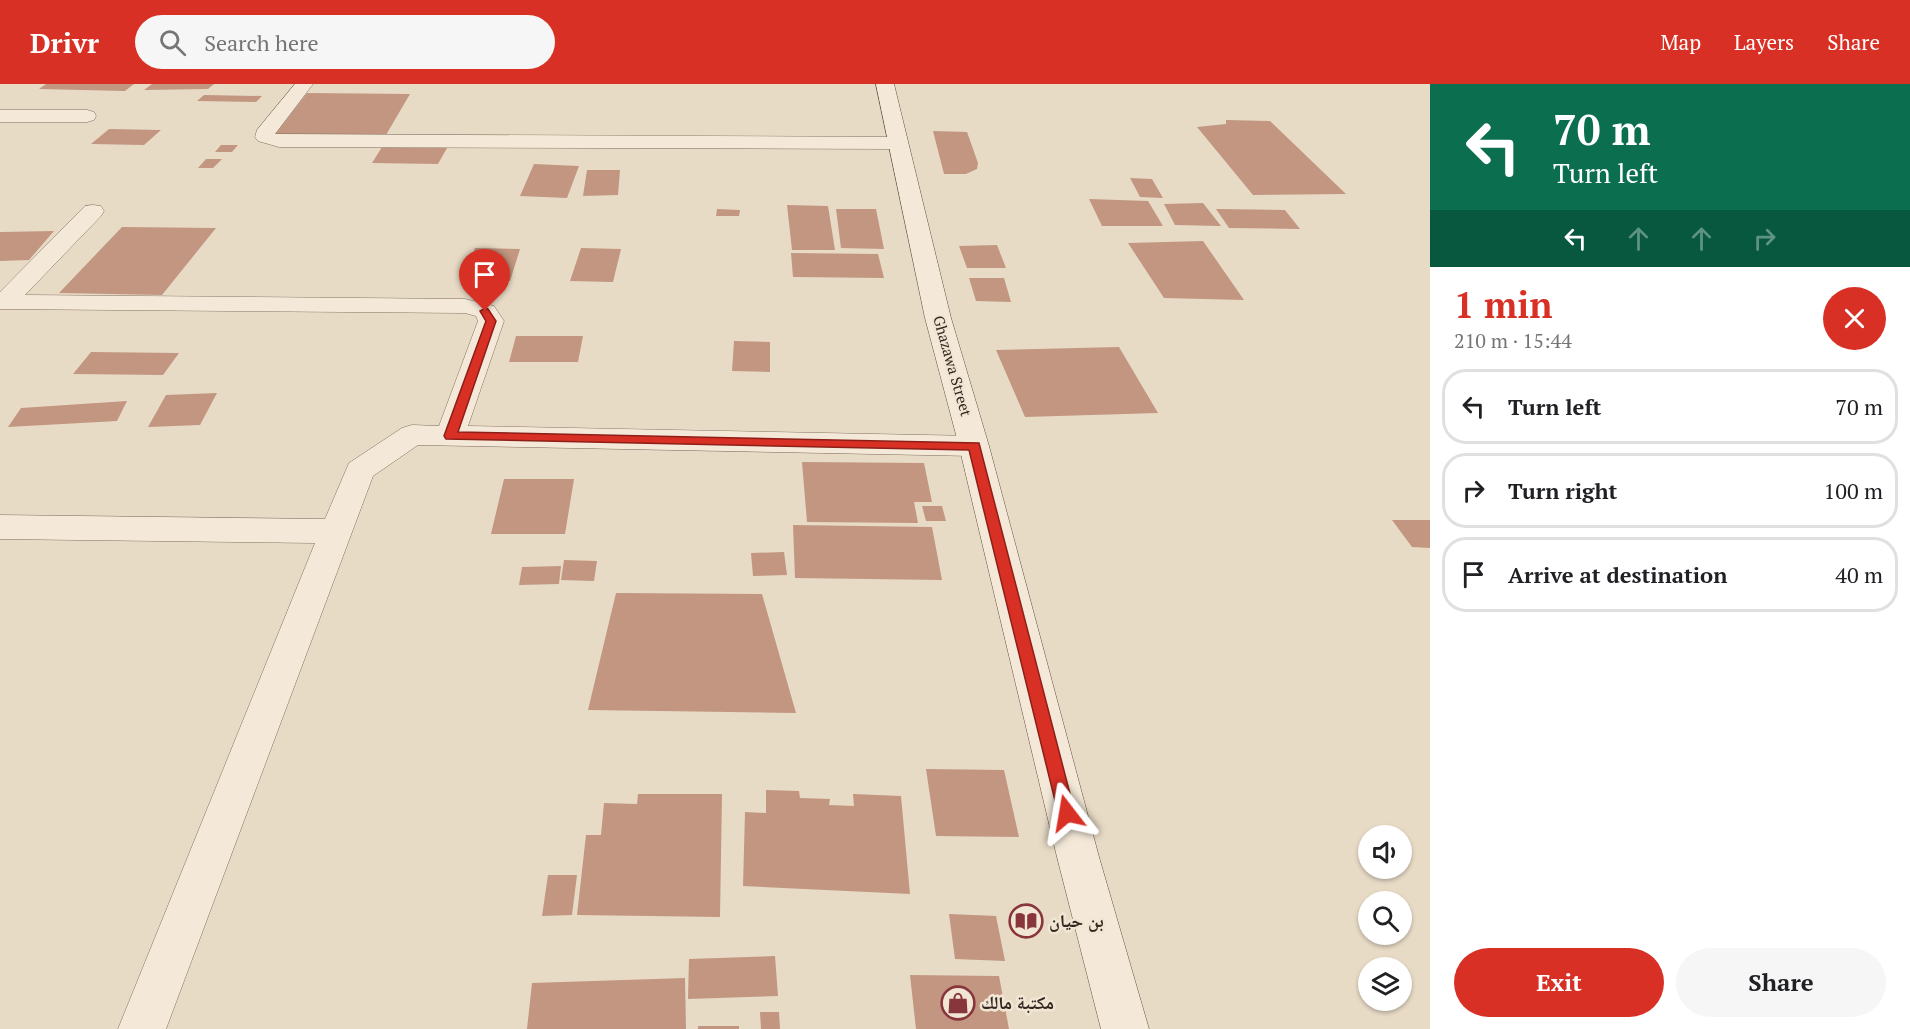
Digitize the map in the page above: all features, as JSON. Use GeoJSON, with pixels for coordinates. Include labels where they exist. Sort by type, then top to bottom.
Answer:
{"type":"FeatureCollection","features":[{"type":"Feature","properties":{"kind":"street"},"geometry":{"type":"LineString","coordinates":[[304,84],[266,130],[265,137],[279,141],[898,143]]}},
{"type":"Feature","properties":{"kind":"street","name":"Ghazawa Street"},"geometry":{"type":"LineString","coordinates":[[885,84],[938,318],[974,446],[1078,856],[1125,1029]]}},
{"type":"Feature","properties":{"kind":"street"},"geometry":{"type":"LineString","coordinates":[[0,116],[87,116]]}},
{"type":"Feature","properties":{"kind":"street"},"geometry":{"type":"LineString","coordinates":[[2,302],[93,211]]}},
{"type":"Feature","properties":{"kind":"street"},"geometry":{"type":"LineString","coordinates":[[2,302],[465,306],[485,311],[491,321],[450,436]]}},
{"type":"Feature","properties":{"kind":"street"},"geometry":{"type":"LineString","coordinates":[[142,1029],[360,470],[412,435],[974,446]]}},
{"type":"Feature","properties":{"kind":"street"},"geometry":{"type":"LineString","coordinates":[[0,527],[336,531]]}},
{"type":"Feature","properties":{"kind":"building"},"geometry":{"type":"Polygon","coordinates":[[[46,84],[134,84],[125,91],[39,89],[46,84]]]}},
{"type":"Feature","properties":{"kind":"building"},"geometry":{"type":"Polygon","coordinates":[[[152,84],[214,84],[208,89],[144,90],[152,84]]]}},
{"type":"Feature","properties":{"kind":"building"},"geometry":{"type":"Polygon","coordinates":[[[307,93],[410,94],[386,135],[275,134],[307,93]]]}},
{"type":"Feature","properties":{"kind":"building"},"geometry":{"type":"Polygon","coordinates":[[[204,95],[262,96],[256,102],[197,101],[204,95]]]}},
{"type":"Feature","properties":{"kind":"building"},"geometry":{"type":"Polygon","coordinates":[[[1226,120],[1270,121],[1346,194],[1253,195],[1197,127],[1226,124],[1226,120]]]}},
{"type":"Feature","properties":{"kind":"building"},"geometry":{"type":"Polygon","coordinates":[[[109,129],[161,130],[144,145],[91,144],[109,129]]]}},
{"type":"Feature","properties":{"kind":"building"},"geometry":{"type":"Polygon","coordinates":[[[933,131],[967,132],[978,163],[977,169],[966,174],[944,174],[933,131]]]}},
{"type":"Feature","properties":{"kind":"building"},"geometry":{"type":"Polygon","coordinates":[[[221,145],[238,145],[232,152],[215,152],[221,145]]]}},
{"type":"Feature","properties":{"kind":"building"},"geometry":{"type":"Polygon","coordinates":[[[382,147],[447,148],[438,164],[372,163],[382,147]]]}},
{"type":"Feature","properties":{"kind":"building"},"geometry":{"type":"Polygon","coordinates":[[[206,159],[222,159],[213,168],[198,168],[206,159]]]}},
{"type":"Feature","properties":{"kind":"building"},"geometry":{"type":"Polygon","coordinates":[[[534,164],[579,166],[567,198],[520,196],[534,164]]]}},
{"type":"Feature","properties":{"kind":"building"},"geometry":{"type":"Polygon","coordinates":[[[587,170],[620,170],[618,195],[583,196],[587,170]]]}},
{"type":"Feature","properties":{"kind":"building"},"geometry":{"type":"Polygon","coordinates":[[[1130,178],[1152,179],[1163,198],[1140,197],[1130,178]]]}},
{"type":"Feature","properties":{"kind":"building"},"geometry":{"type":"Polygon","coordinates":[[[1089,199],[1148,201],[1163,226],[1102,226],[1089,199]]]}},
{"type":"Feature","properties":{"kind":"building"},"geometry":{"type":"Polygon","coordinates":[[[1203,203],[1221,226],[1175,225],[1164,204],[1203,203]]]}},
{"type":"Feature","properties":{"kind":"building"},"geometry":{"type":"Polygon","coordinates":[[[787,205],[828,206],[835,250],[792,250],[787,205]]]}},
{"type":"Feature","properties":{"kind":"building"},"geometry":{"type":"Polygon","coordinates":[[[717,209],[740,210],[739,216],[716,216],[717,209]]]}},
{"type":"Feature","properties":{"kind":"building"},"geometry":{"type":"Polygon","coordinates":[[[836,209],[876,209],[884,249],[841,248],[836,209]]]}},
{"type":"Feature","properties":{"kind":"building"},"geometry":{"type":"Polygon","coordinates":[[[1216,209],[1285,210],[1300,229],[1229,228],[1216,209]]]}},
{"type":"Feature","properties":{"kind":"building"},"geometry":{"type":"Polygon","coordinates":[[[122,227],[216,228],[162,295],[59,293],[122,227]]]}},
{"type":"Feature","properties":{"kind":"building"},"geometry":{"type":"Polygon","coordinates":[[[54,231],[29,260],[0,261],[0,232],[54,231]]]}},
{"type":"Feature","properties":{"kind":"building"},"geometry":{"type":"Polygon","coordinates":[[[1203,241],[1244,300],[1164,298],[1128,243],[1203,241]]]}},
{"type":"Feature","properties":{"kind":"building"},"geometry":{"type":"Polygon","coordinates":[[[997,245],[1006,268],[967,268],[959,246],[997,245]]]}},
{"type":"Feature","properties":{"kind":"building"},"geometry":{"type":"Polygon","coordinates":[[[475,248],[520,249],[510,281],[463,281],[475,248]]]}},
{"type":"Feature","properties":{"kind":"building"},"geometry":{"type":"Polygon","coordinates":[[[581,248],[621,249],[613,282],[570,281],[581,248]]]}},
{"type":"Feature","properties":{"kind":"building"},"geometry":{"type":"Polygon","coordinates":[[[791,253],[878,254],[884,278],[793,277],[791,253]]]}},
{"type":"Feature","properties":{"kind":"building"},"geometry":{"type":"Polygon","coordinates":[[[969,278],[1004,278],[1011,302],[976,301],[969,278]]]}},
{"type":"Feature","properties":{"kind":"building"},"geometry":{"type":"Polygon","coordinates":[[[516,336],[583,336],[578,362],[509,362],[516,336]]]}},
{"type":"Feature","properties":{"kind":"building"},"geometry":{"type":"Polygon","coordinates":[[[734,341],[770,342],[770,372],[732,371],[734,341]]]}},
{"type":"Feature","properties":{"kind":"building"},"geometry":{"type":"Polygon","coordinates":[[[1119,347],[1158,413],[1025,417],[996,350],[1119,347]]]}},
{"type":"Feature","properties":{"kind":"building"},"geometry":{"type":"Polygon","coordinates":[[[91,352],[179,353],[163,375],[73,374],[91,352]]]}},
{"type":"Feature","properties":{"kind":"building"},"geometry":{"type":"Polygon","coordinates":[[[217,393],[200,425],[148,427],[166,395],[217,393]]]}},
{"type":"Feature","properties":{"kind":"building"},"geometry":{"type":"Polygon","coordinates":[[[127,401],[117,421],[8,427],[21,408],[127,401]]]}},
{"type":"Feature","properties":{"kind":"building"},"geometry":{"type":"Polygon","coordinates":[[[802,462],[924,463],[932,502],[914,502],[918,523],[807,522],[802,462]]]}},
{"type":"Feature","properties":{"kind":"building"},"geometry":{"type":"Polygon","coordinates":[[[504,479],[574,479],[565,534],[491,534],[504,479]]]}},
{"type":"Feature","properties":{"kind":"building"},"geometry":{"type":"Polygon","coordinates":[[[922,506],[942,506],[946,521],[926,521],[922,506]]]}},
{"type":"Feature","properties":{"kind":"building"},"geometry":{"type":"Polygon","coordinates":[[[1392,520],[1430,520],[1430,548],[1412,547],[1392,520]]]}},
{"type":"Feature","properties":{"kind":"building"},"geometry":{"type":"Polygon","coordinates":[[[793,525],[932,527],[942,580],[795,578],[793,525]]]}},
{"type":"Feature","properties":{"kind":"building"},"geometry":{"type":"Polygon","coordinates":[[[784,552],[787,575],[753,576],[751,553],[784,552]]]}},
{"type":"Feature","properties":{"kind":"building"},"geometry":{"type":"Polygon","coordinates":[[[564,560],[597,561],[594,581],[561,580],[564,560]]]}},
{"type":"Feature","properties":{"kind":"building"},"geometry":{"type":"Polygon","coordinates":[[[561,566],[559,584],[519,585],[522,567],[561,566]]]}},
{"type":"Feature","properties":{"kind":"building"},"geometry":{"type":"Polygon","coordinates":[[[616,593],[762,594],[796,713],[588,710],[616,593]]]}},
{"type":"Feature","properties":{"kind":"building"},"geometry":{"type":"Polygon","coordinates":[[[926,769],[1004,770],[1019,837],[936,836],[926,769]]]}},
{"type":"Feature","properties":{"kind":"building"},"geometry":{"type":"Polygon","coordinates":[[[766,790],[799,791],[800,798],[830,799],[829,805],[854,806],[853,794],[901,796],[910,894],[743,886],[745,812],[766,813],[766,790]]]}},
{"type":"Feature","properties":{"kind":"building"},"geometry":{"type":"Polygon","coordinates":[[[638,794],[722,794],[720,917],[577,915],[586,835],[601,835],[604,803],[637,804],[638,794]]]}},
{"type":"Feature","properties":{"kind":"building"},"geometry":{"type":"Polygon","coordinates":[[[548,875],[577,875],[572,915],[542,916],[548,875]]]}},
{"type":"Feature","properties":{"kind":"building"},"geometry":{"type":"Polygon","coordinates":[[[949,914],[996,916],[1005,961],[955,959],[949,914]]]}},
{"type":"Feature","properties":{"kind":"building"},"geometry":{"type":"Polygon","coordinates":[[[775,956],[778,996],[688,999],[689,959],[775,956]]]}},
{"type":"Feature","properties":{"kind":"building","name":"مكتبة مالك"},"geometry":{"type":"Polygon","coordinates":[[[910,975],[999,976],[1009,1029],[916,1029],[910,975]]]}},
{"type":"Feature","properties":{"kind":"building"},"geometry":{"type":"Polygon","coordinates":[[[685,978],[686,1029],[527,1029],[532,983],[685,978]]]}},
{"type":"Feature","properties":{"kind":"building"},"geometry":{"type":"Polygon","coordinates":[[[760,1012],[779,1012],[780,1029],[761,1029],[760,1012]]]}},
{"type":"Feature","properties":{"kind":"building"},"geometry":{"type":"Polygon","coordinates":[[[698,1026],[739,1026],[739,1029],[698,1029],[698,1026]]]}},
{"type":"Feature","properties":{"kind":"place","name":"بن حيان"},"geometry":{"type":"Point","coordinates":[1026,921]}},
{"type":"Feature","properties":{"kind":"place","name":"مكتبة مالك"},"geometry":{"type":"Point","coordinates":[958,1003]}},
{"type":"Feature","properties":{"kind":"route"},"geometry":{"type":"LineString","coordinates":[[485,311],[491,321],[450,436],[974,446],[1067,813]]}}]}
